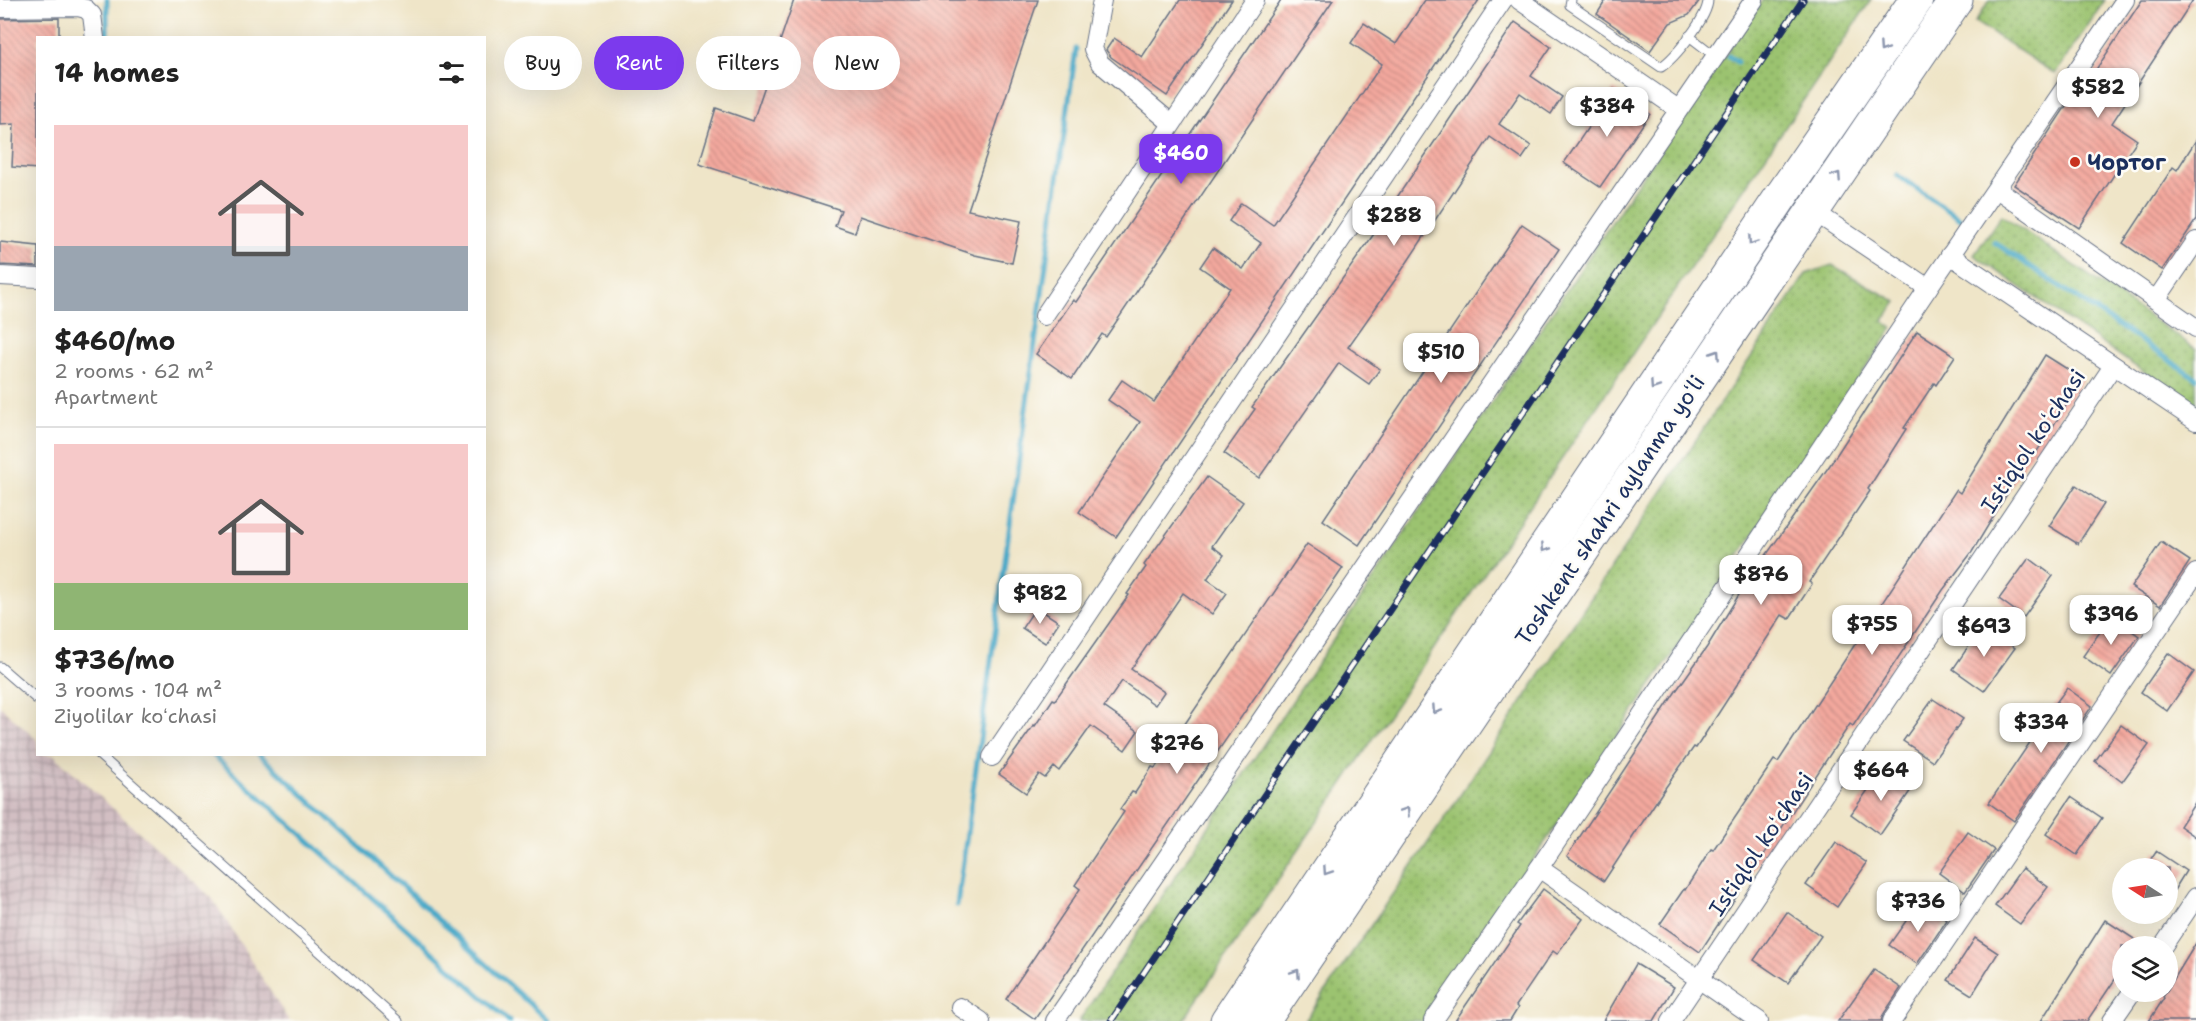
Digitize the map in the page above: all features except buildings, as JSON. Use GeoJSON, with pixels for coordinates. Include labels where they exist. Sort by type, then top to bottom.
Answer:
{"type":"FeatureCollection","features":[{"type":"Feature","properties":{"kind":"highway","name":"Toshkent shahri aylanma yoʻli"},"geometry":{"type":"LineString","coordinates":[[1227,1021],[1784,192],[1916,0]]}},
{"type":"Feature","properties":{"kind":"highway","name":"Toshkent shahri aylanma yoʻli"},"geometry":{"type":"LineString","coordinates":[[1263,1021],[1956,0]]}},
{"type":"Feature","properties":{"kind":"highway"},"geometry":{"type":"LineString","coordinates":[[1784,192],[1787,202],[1793,208],[1813,211]]}},
{"type":"Feature","properties":{"kind":"street"},"geometry":{"type":"LineString","coordinates":[[1102,0],[1093,49],[1100,63],[1171,123]]}},
{"type":"Feature","properties":{"kind":"street"},"geometry":{"type":"LineString","coordinates":[[1044,316],[1255,0]]}},
{"type":"Feature","properties":{"kind":"street"},"geometry":{"type":"LineString","coordinates":[[992,757],[1503,0]]}},
{"type":"Feature","properties":{"kind":"street"},"geometry":{"type":"LineString","coordinates":[[1520,0],[1678,109]]}},
{"type":"Feature","properties":{"kind":"street"},"geometry":{"type":"LineString","coordinates":[[1054,1021],[1754,0]]}},
{"type":"Feature","properties":{"kind":"street"},"geometry":{"type":"LineString","coordinates":[[1433,1021],[1539,868],[1950,255],[2125,0]]}},
{"type":"Feature","properties":{"kind":"street"},"geometry":{"type":"LineString","coordinates":[[0,8],[78,7],[87,9],[92,15],[94,36]]}},
{"type":"Feature","properties":{"kind":"street"},"geometry":{"type":"LineString","coordinates":[[1997,189],[2196,328]]}},
{"type":"Feature","properties":{"kind":"street"},"geometry":{"type":"LineString","coordinates":[[1813,211],[1928,288]]}},
{"type":"Feature","properties":{"kind":"street"},"geometry":{"type":"LineString","coordinates":[[2156,300],[2196,241]]}},
{"type":"Feature","properties":{"kind":"street"},"geometry":{"type":"LineString","coordinates":[[1950,255],[2196,421]]}},
{"type":"Feature","properties":{"kind":"street"},"geometry":{"type":"LineString","coordinates":[[0,276],[36,278]]}},
{"type":"Feature","properties":{"kind":"street","name":"Istiqlol koʻchasi"},"geometry":{"type":"LineString","coordinates":[[1671,1021],[2113,366]]}},
{"type":"Feature","properties":{"kind":"street"},"geometry":{"type":"LineString","coordinates":[[1892,1021],[2196,573]]}},
{"type":"Feature","properties":{"kind":"street"},"geometry":{"type":"LineString","coordinates":[[1539,868],[1759,1021]]}},
{"type":"Feature","properties":{"kind":"street"},"geometry":{"type":"LineString","coordinates":[[2170,936],[2196,897]]}},
{"type":"Feature","properties":{"kind":"street"},"geometry":{"type":"LineString","coordinates":[[2112,1021],[2125,1002]]}},
{"type":"Feature","properties":{"kind":"street"},"geometry":{"type":"LineString","coordinates":[[960,1007],[981,1021]]}},
{"type":"Feature","properties":{"kind":"lane"},"geometry":{"type":"LineString","coordinates":[[1571,0],[1570,5],[1661,67],[1671,60],[1689,36],[1708,6],[1708,0]]}},
{"type":"Feature","properties":{"kind":"lane"},"geometry":{"type":"LineString","coordinates":[[1689,36],[1715,56]]}},
{"type":"Feature","properties":{"kind":"lane"},"geometry":{"type":"LineString","coordinates":[[0,667],[36,698]]}},
{"type":"Feature","properties":{"kind":"lane"},"geometry":{"type":"LineString","coordinates":[[100,756],[398,1021]]}},
{"type":"Feature","properties":{"kind":"shaded area"},"geometry":{"type":"Polygon","coordinates":[[[0,706],[36,739],[36,756],[55,756],[212,898],[289,1021],[0,1021],[0,706]]]}},
{"type":"Feature","properties":{"kind":"green space"},"geometry":{"type":"Polygon","coordinates":[[[1763,0],[1871,0],[1183,1021],[1079,1021],[1684,114],[1763,0]]]}},
{"type":"Feature","properties":{"kind":"green space"},"geometry":{"type":"Polygon","coordinates":[[[1990,0],[2105,0],[2055,74],[1975,22],[1990,0]]]}},
{"type":"Feature","properties":{"kind":"green space"},"geometry":{"type":"Polygon","coordinates":[[[2001,215],[2196,349],[2196,408],[1974,255],[2001,215]]]}},
{"type":"Feature","properties":{"kind":"green space"},"geometry":{"type":"Polygon","coordinates":[[[1832,265],[1897,302],[1883,321],[1893,328],[1424,1021],[1305,1021],[1445,818],[1806,274],[1832,265]]]}},
{"type":"Feature","properties":{"kind":"waterway"},"geometry":{"type":"LineString","coordinates":[[107,0],[107,36]]}},
{"type":"Feature","properties":{"kind":"waterway"},"geometry":{"type":"LineString","coordinates":[[957,905],[1076,49]]}},
{"type":"Feature","properties":{"kind":"waterway"},"geometry":{"type":"LineString","coordinates":[[1729,56],[1737,62]]}},
{"type":"Feature","properties":{"kind":"waterway"},"geometry":{"type":"LineString","coordinates":[[1897,175],[1965,222]]}},
{"type":"Feature","properties":{"kind":"waterway"},"geometry":{"type":"LineString","coordinates":[[1994,242],[2196,378]]}},
{"type":"Feature","properties":{"kind":"waterway"},"geometry":{"type":"LineString","coordinates":[[214,756],[509,1021]]}},
{"type":"Feature","properties":{"kind":"waterway"},"geometry":{"type":"LineString","coordinates":[[261,756],[548,1021]]}},
{"type":"Feature","properties":{"kind":"railway"},"geometry":{"type":"LineString","coordinates":[[1111,1021],[1803,0]]}},
{"type":"Feature","properties":{"kind":"place","name":"Чортог"},"geometry":{"type":"Point","coordinates":[2075,162]}}]}
